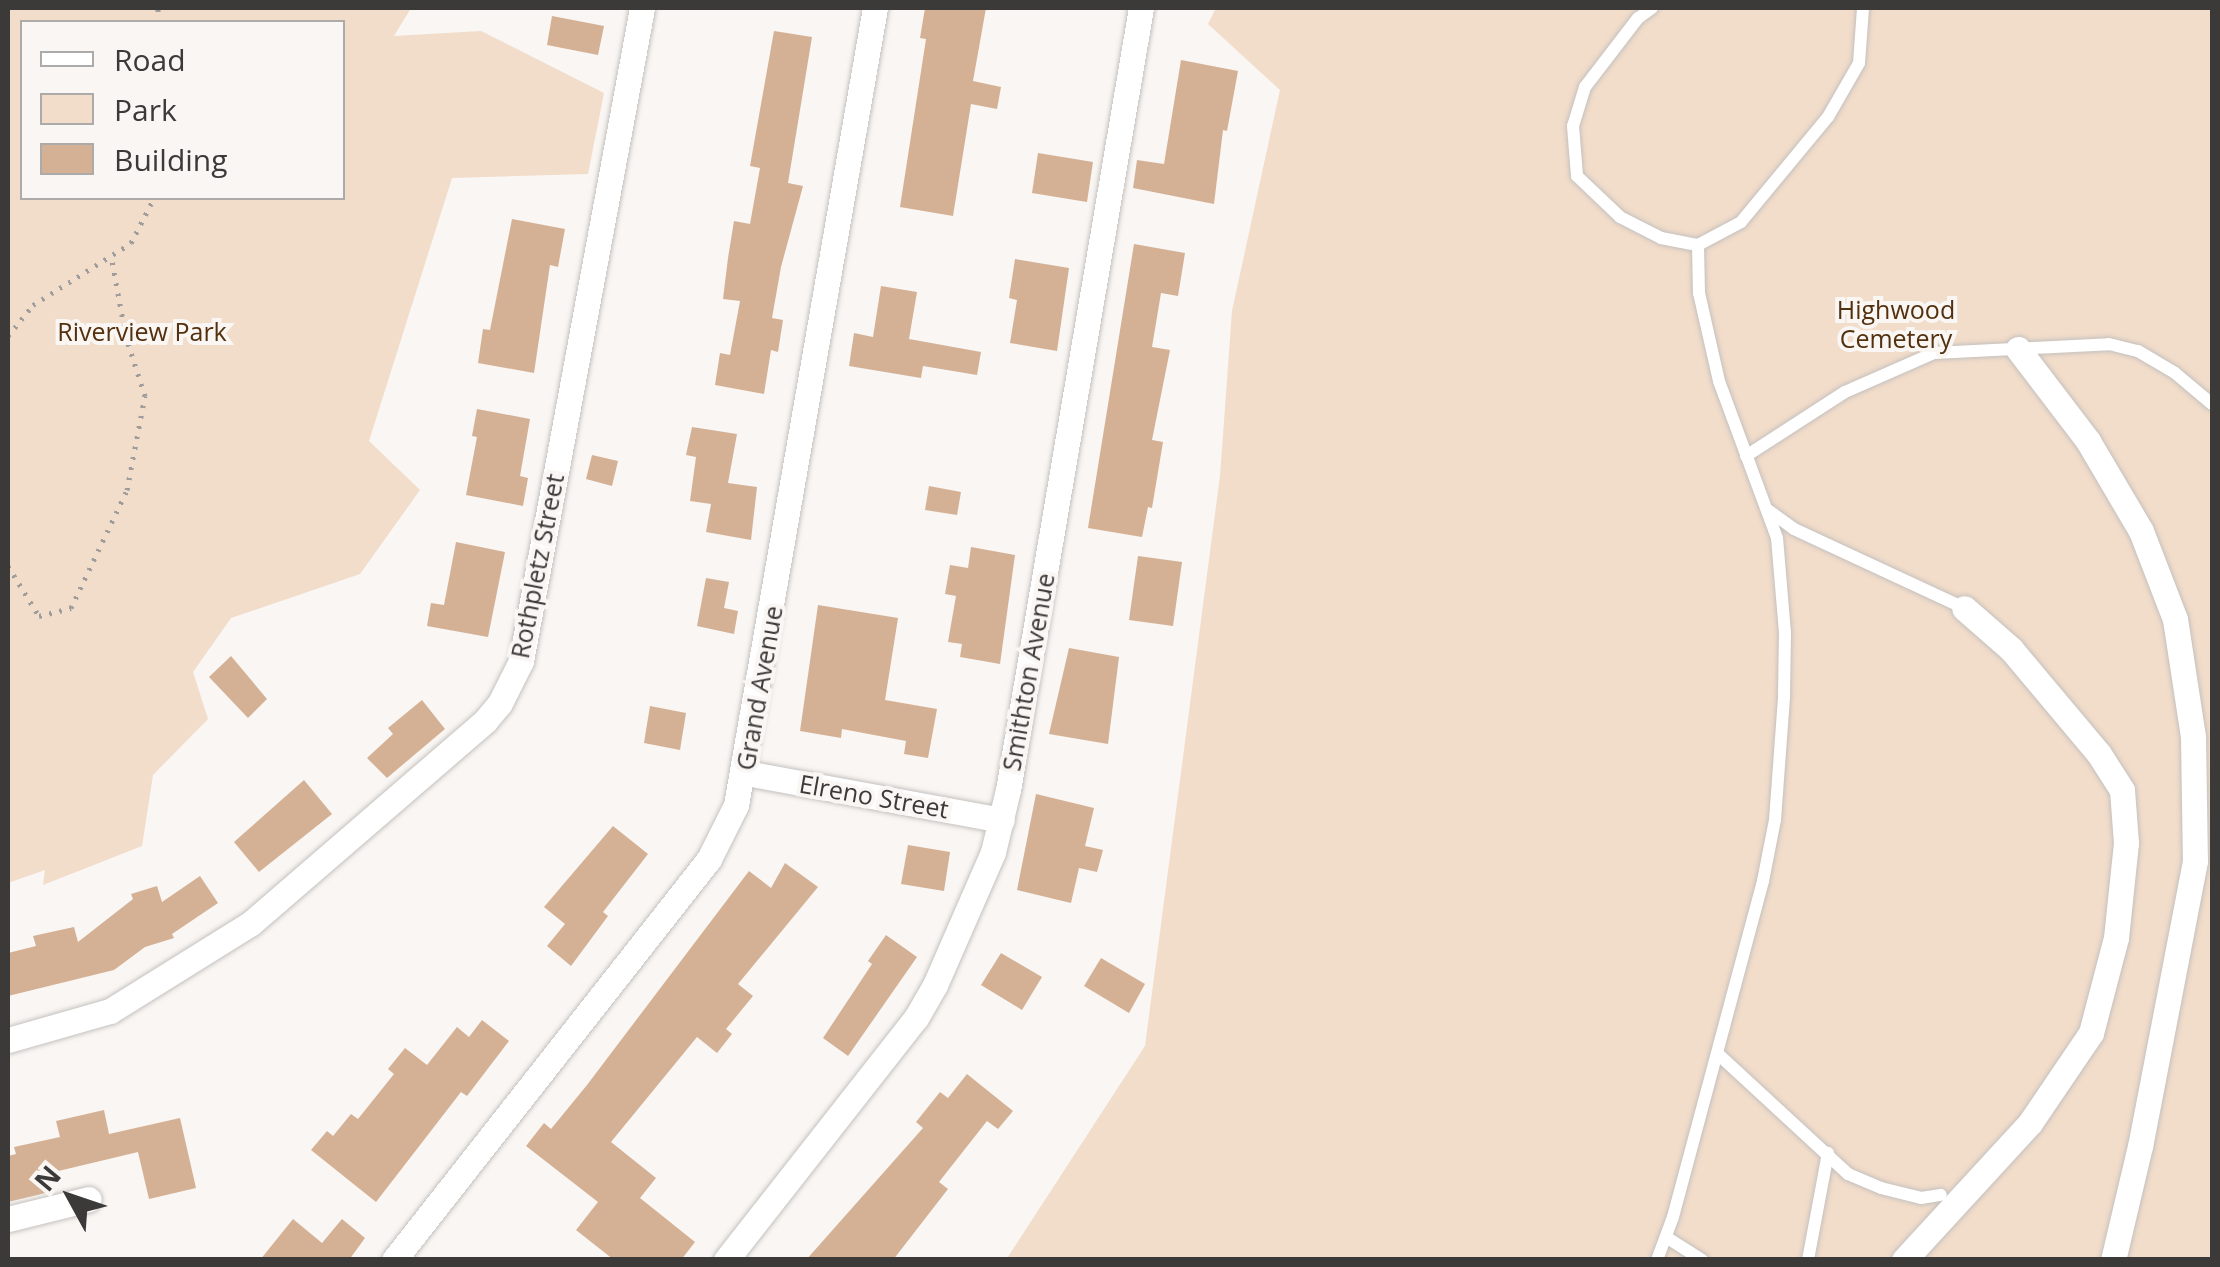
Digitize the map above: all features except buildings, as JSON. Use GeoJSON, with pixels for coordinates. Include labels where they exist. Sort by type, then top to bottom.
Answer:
{"type":"FeatureCollection","features":[{"type":"Feature","properties":{"kind":"street","name":"Rothpletz Street"},"geometry":{"type":"LineString","coordinates":[[8,1040],[110,1012],[250,924],[486,721],[500,703],[521,662],[642,8]]}},
{"type":"Feature","properties":{"kind":"street","name":"Grand Avenue"},"geometry":{"type":"LineString","coordinates":[[394,1260],[708,860],[731,819],[746,773],[875,8]]}},
{"type":"Feature","properties":{"kind":"street","name":"Smithton Avenue"},"geometry":{"type":"LineString","coordinates":[[726,1260],[926,1001],[993,852],[1002,820],[1141,8]]}},
{"type":"Feature","properties":{"kind":"street"},"geometry":{"type":"LineString","coordinates":[[2018,348],[2088,440],[2141,531],[2175,619],[2193,737],[2196,861],[2140,1146],[2113,1260]]}},
{"type":"Feature","properties":{"kind":"street"},"geometry":{"type":"LineString","coordinates":[[1908,1258],[1952,1194],[2030,1123],[2091,1033],[2116,938],[2126,843],[2122,790],[2099,754],[2011,649],[1964,608]]}},
{"type":"Feature","properties":{"kind":"street","name":"Elreno Street"},"geometry":{"type":"LineString","coordinates":[[746,773],[1002,820]]}},
{"type":"Feature","properties":{"kind":"street"},"geometry":{"type":"LineString","coordinates":[[8,1219],[89,1199]]}},
{"type":"Feature","properties":{"kind":"lane"},"geometry":{"type":"LineString","coordinates":[[1652,8],[1638,18],[1585,87],[1573,126],[1577,176],[1620,217],[1661,238],[1698,245],[1741,222],[1828,117],[1859,64],[1863,8]]}},
{"type":"Feature","properties":{"kind":"lane"},"geometry":{"type":"LineString","coordinates":[[1657,1260],[1718,1054],[1763,881],[1779,773],[1786,634],[1777,538],[1718,381],[1699,293],[1698,245]]}},
{"type":"Feature","properties":{"kind":"lane"},"geometry":{"type":"LineString","coordinates":[[1746,456],[1845,392],[1934,353],[2109,344],[2138,351],[2175,373],[2212,404]]}},
{"type":"Feature","properties":{"kind":"lane"},"geometry":{"type":"LineString","coordinates":[[1766,509],[1794,529],[1964,608]]}},
{"type":"Feature","properties":{"kind":"lane"},"geometry":{"type":"LineString","coordinates":[[1718,1054],[1848,1174],[1881,1188],[1922,1198],[1952,1194]]}},
{"type":"Feature","properties":{"kind":"lane"},"geometry":{"type":"LineString","coordinates":[[1808,1260],[1828,1153]]}},
{"type":"Feature","properties":{"kind":"lane"},"geometry":{"type":"LineString","coordinates":[[1666,1237],[1702,1260]]}},
{"type":"Feature","properties":{"kind":"path"},"geometry":{"type":"LineString","coordinates":[[8,336],[32,305],[131,243],[153,200]]}},
{"type":"Feature","properties":{"kind":"path"},"geometry":{"type":"LineString","coordinates":[[8,566],[40,616],[71,608],[127,490],[145,396],[126,337],[112,255]]}},
{"type":"Feature","properties":{"kind":"green space","name":"Riverview Park"},"geometry":{"type":"Polygon","coordinates":[[[8,8],[411,8],[394,36],[481,31],[604,93],[588,174],[452,178],[369,441],[420,490],[360,574],[231,618],[193,672],[208,719],[153,775],[142,846],[43,885],[45,870],[8,883],[8,8]]]}},
{"type":"Feature","properties":{"kind":"green space","name":"Highwood Cemetery"},"geometry":{"type":"Polygon","coordinates":[[[1216,8],[2212,8],[2212,1259],[1006,1260],[1145,1046],[1220,476],[1232,311],[1280,90],[1208,24],[1216,8]]]}}]}
